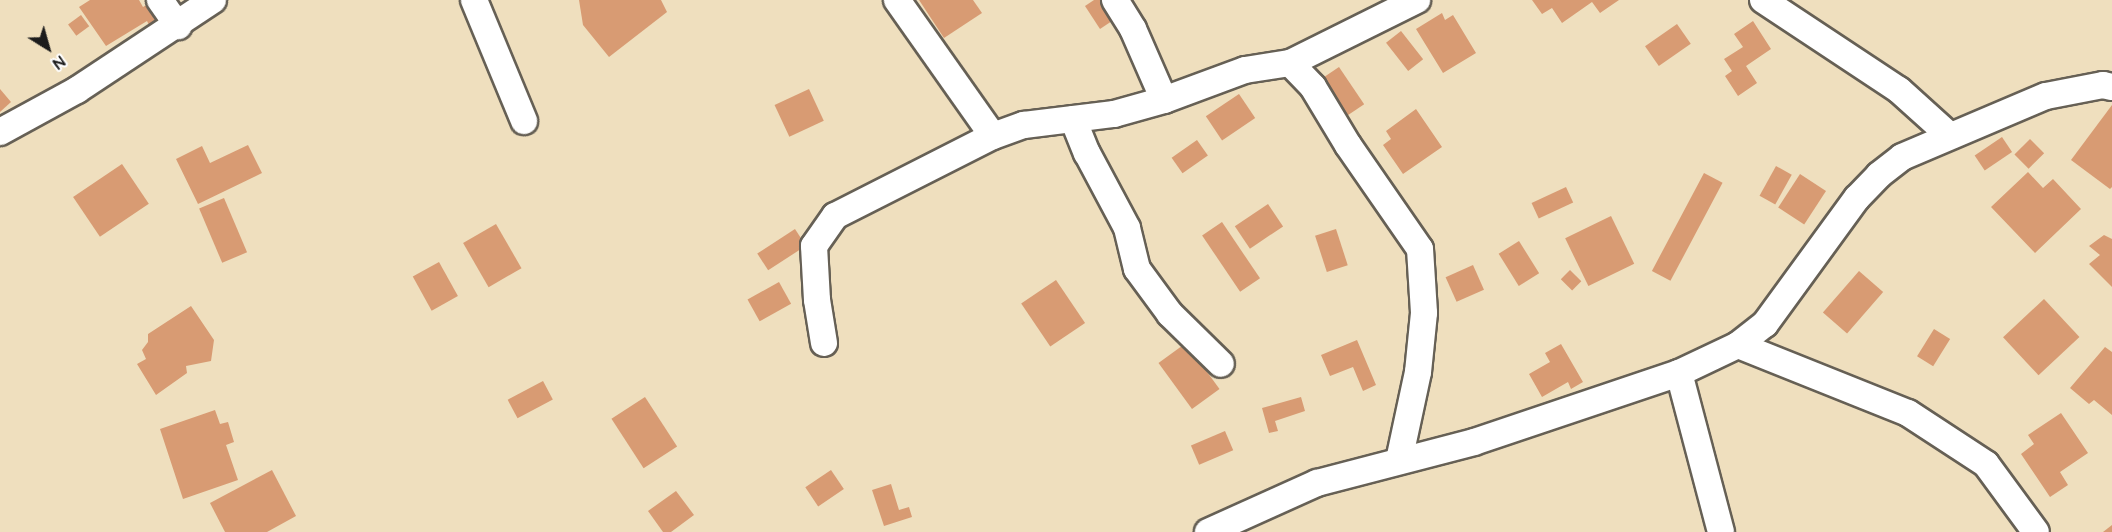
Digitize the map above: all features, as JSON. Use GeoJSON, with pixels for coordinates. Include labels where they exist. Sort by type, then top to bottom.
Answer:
{"type":"FeatureCollection","features":[{"type":"Feature","properties":{"kind":"street"},"geometry":{"type":"LineString","coordinates":[[160,0],[178,26]]}},
{"type":"Feature","properties":{"kind":"street"},"geometry":{"type":"LineString","coordinates":[[0,132],[77,90],[178,26],[213,0]]}},
{"type":"Feature","properties":{"kind":"street"},"geometry":{"type":"LineString","coordinates":[[474,0],[524,121]]}},
{"type":"Feature","properties":{"kind":"street"},"geometry":{"type":"LineString","coordinates":[[897,0],[993,136]]}},
{"type":"Feature","properties":{"kind":"street"},"geometry":{"type":"LineString","coordinates":[[1115,0],[1133,29],[1164,100]]}},
{"type":"Feature","properties":{"kind":"street"},"geometry":{"type":"LineString","coordinates":[[824,343],[814,246],[836,216],[993,136],[1024,125],[1114,114],[1164,100],[1245,70],[1290,63],[1418,0]]}},
{"type":"Feature","properties":{"kind":"street"},"geometry":{"type":"LineString","coordinates":[[1763,0],[1899,90],[1949,135]]}},
{"type":"Feature","properties":{"kind":"street"},"geometry":{"type":"LineString","coordinates":[[1290,63],[1313,87],[1348,145],[1420,249],[1424,313],[1418,372],[1399,461]]}},
{"type":"Feature","properties":{"kind":"street"},"geometry":{"type":"LineString","coordinates":[[1208,532],[1317,483],[1474,442],[1679,373],[1738,345],[1765,324],[1857,198],[1879,175],[1902,157],[1949,135],[2046,96],[2103,85],[2112,87]]}},
{"type":"Feature","properties":{"kind":"street"},"geometry":{"type":"LineString","coordinates":[[1073,119],[1087,153],[1127,228],[1137,269],[1170,314],[1221,364]]}},
{"type":"Feature","properties":{"kind":"street"},"geometry":{"type":"LineString","coordinates":[[1738,345],[1908,413],[1986,464],[2036,532]]}},
{"type":"Feature","properties":{"kind":"street"},"geometry":{"type":"LineString","coordinates":[[1679,373],[1720,532]]}},
{"type":"Feature","properties":{"kind":"building"},"geometry":{"type":"Polygon","coordinates":[[[90,0],[139,0],[143,7],[155,0],[167,20],[151,29],[147,21],[106,46],[79,7],[90,0]]]}},
{"type":"Feature","properties":{"kind":"building"},"geometry":{"type":"Polygon","coordinates":[[[579,0],[661,0],[667,12],[609,57],[583,25],[579,0]]]}},
{"type":"Feature","properties":{"kind":"building"},"geometry":{"type":"Polygon","coordinates":[[[919,0],[973,0],[982,13],[944,38],[919,0]]]}},
{"type":"Feature","properties":{"kind":"building"},"geometry":{"type":"Polygon","coordinates":[[[1094,0],[1102,0],[1115,19],[1100,29],[1085,6],[1094,0]]]}},
{"type":"Feature","properties":{"kind":"building"},"geometry":{"type":"Polygon","coordinates":[[[1532,0],[1619,0],[1600,13],[1592,2],[1562,23],[1552,8],[1542,14],[1532,0]]]}},
{"type":"Feature","properties":{"kind":"building"},"geometry":{"type":"Polygon","coordinates":[[[1442,13],[1445,20],[1453,15],[1476,53],[1443,73],[1416,29],[1442,13]]]}},
{"type":"Feature","properties":{"kind":"building"},"geometry":{"type":"Polygon","coordinates":[[[81,15],[89,26],[76,36],[68,24],[81,15]]]}},
{"type":"Feature","properties":{"kind":"building"},"geometry":{"type":"Polygon","coordinates":[[[1753,21],[1771,49],[1746,66],[1757,83],[1738,96],[1725,76],[1732,71],[1724,59],[1743,47],[1734,34],[1753,21]]]}},
{"type":"Feature","properties":{"kind":"building"},"geometry":{"type":"Polygon","coordinates":[[[1677,24],[1691,44],[1659,66],[1645,46],[1677,24]]]}},
{"type":"Feature","properties":{"kind":"building"},"geometry":{"type":"Polygon","coordinates":[[[1401,31],[1423,59],[1408,71],[1386,43],[1401,31]]]}},
{"type":"Feature","properties":{"kind":"building"},"geometry":{"type":"Polygon","coordinates":[[[1339,67],[1364,104],[1346,117],[1321,79],[1339,67]]]}},
{"type":"Feature","properties":{"kind":"building"},"geometry":{"type":"Polygon","coordinates":[[[0,89],[11,102],[0,112],[0,89]]]}},
{"type":"Feature","properties":{"kind":"building"},"geometry":{"type":"Polygon","coordinates":[[[809,89],[824,121],[789,137],[775,105],[809,89]]]}},
{"type":"Feature","properties":{"kind":"building"},"geometry":{"type":"Polygon","coordinates":[[[1239,94],[1255,118],[1222,140],[1206,116],[1239,94]]]}},
{"type":"Feature","properties":{"kind":"building"},"geometry":{"type":"Polygon","coordinates":[[[2112,105],[2112,187],[2110,189],[2071,160],[2112,105]]]}},
{"type":"Feature","properties":{"kind":"building"},"geometry":{"type":"Polygon","coordinates":[[[1416,109],[1442,147],[1403,174],[1383,145],[1391,139],[1386,131],[1416,109]]]}},
{"type":"Feature","properties":{"kind":"building"},"geometry":{"type":"Polygon","coordinates":[[[2002,137],[2012,152],[1985,170],[1975,155],[2002,137]]]}},
{"type":"Feature","properties":{"kind":"building"},"geometry":{"type":"Polygon","coordinates":[[[2030,139],[2044,153],[2029,169],[2014,155],[2030,139]]]}},
{"type":"Feature","properties":{"kind":"building"},"geometry":{"type":"Polygon","coordinates":[[[1197,140],[1208,156],[1183,173],[1172,158],[1197,140]]]}},
{"type":"Feature","properties":{"kind":"building"},"geometry":{"type":"Polygon","coordinates":[[[248,145],[262,173],[198,204],[176,159],[202,146],[210,163],[248,145]]]}},
{"type":"Feature","properties":{"kind":"building"},"geometry":{"type":"Polygon","coordinates":[[[122,164],[149,204],[100,237],[73,197],[122,164]]]}},
{"type":"Feature","properties":{"kind":"building"},"geometry":{"type":"Polygon","coordinates":[[[1776,166],[1792,175],[1775,204],[1760,196],[1776,166]]]}},
{"type":"Feature","properties":{"kind":"building"},"geometry":{"type":"Polygon","coordinates":[[[2028,172],[2043,188],[2053,179],[2081,209],[2035,253],[1991,207],[2028,172]]]}},
{"type":"Feature","properties":{"kind":"building"},"geometry":{"type":"Polygon","coordinates":[[[1704,173],[1723,183],[1670,281],[1652,271],[1704,173]]]}},
{"type":"Feature","properties":{"kind":"building"},"geometry":{"type":"Polygon","coordinates":[[[1800,174],[1826,191],[1804,224],[1778,208],[1800,174]]]}},
{"type":"Feature","properties":{"kind":"building"},"geometry":{"type":"Polygon","coordinates":[[[1566,187],[1573,202],[1539,218],[1532,203],[1566,187]]]}},
{"type":"Feature","properties":{"kind":"building"},"geometry":{"type":"Polygon","coordinates":[[[224,198],[247,252],[222,263],[199,209],[224,198]]]}},
{"type":"Feature","properties":{"kind":"building"},"geometry":{"type":"Polygon","coordinates":[[[1268,204],[1283,226],[1250,249],[1235,226],[1268,204]]]}},
{"type":"Feature","properties":{"kind":"building"},"geometry":{"type":"Polygon","coordinates":[[[1611,216],[1634,264],[1588,286],[1565,238],[1611,216]]]}},
{"type":"Feature","properties":{"kind":"building"},"geometry":{"type":"Polygon","coordinates":[[[1222,222],[1260,278],[1240,292],[1202,235],[1222,222]]]}},
{"type":"Feature","properties":{"kind":"building"},"geometry":{"type":"Polygon","coordinates":[[[496,224],[522,268],[489,287],[463,243],[496,224]]]}},
{"type":"Feature","properties":{"kind":"building"},"geometry":{"type":"Polygon","coordinates":[[[795,229],[806,246],[768,270],[757,254],[795,229]]]}},
{"type":"Feature","properties":{"kind":"building"},"geometry":{"type":"Polygon","coordinates":[[[1336,229],[1348,265],[1327,272],[1315,236],[1336,229]]]}},
{"type":"Feature","properties":{"kind":"building"},"geometry":{"type":"Polygon","coordinates":[[[2104,235],[2112,239],[2112,287],[2089,264],[2100,255],[2089,246],[2104,235]]]}},
{"type":"Feature","properties":{"kind":"building"},"geometry":{"type":"Polygon","coordinates":[[[1519,241],[1539,273],[1519,286],[1499,254],[1519,241]]]}},
{"type":"Feature","properties":{"kind":"building"},"geometry":{"type":"Polygon","coordinates":[[[439,262],[458,296],[432,311],[413,277],[439,262]]]}},
{"type":"Feature","properties":{"kind":"building"},"geometry":{"type":"Polygon","coordinates":[[[1473,265],[1484,290],[1457,302],[1446,277],[1473,265]]]}},
{"type":"Feature","properties":{"kind":"building"},"geometry":{"type":"Polygon","coordinates":[[[1570,270],[1581,281],[1572,291],[1561,279],[1570,270]]]}},
{"type":"Feature","properties":{"kind":"building"},"geometry":{"type":"Polygon","coordinates":[[[1859,271],[1883,292],[1847,334],[1823,313],[1859,271]]]}},
{"type":"Feature","properties":{"kind":"building"},"geometry":{"type":"Polygon","coordinates":[[[1056,280],[1085,323],[1050,347],[1021,303],[1056,280]]]}},
{"type":"Feature","properties":{"kind":"building"},"geometry":{"type":"Polygon","coordinates":[[[779,282],[791,304],[760,321],[748,299],[779,282]]]}},
{"type":"Feature","properties":{"kind":"building"},"geometry":{"type":"Polygon","coordinates":[[[2044,299],[2079,337],[2039,375],[2003,337],[2044,299]]]}},
{"type":"Feature","properties":{"kind":"building"},"geometry":{"type":"Polygon","coordinates":[[[191,306],[214,340],[211,361],[186,366],[187,373],[156,395],[137,364],[146,359],[142,350],[148,342],[148,334],[191,306]]]}},
{"type":"Feature","properties":{"kind":"building"},"geometry":{"type":"Polygon","coordinates":[[[1934,329],[1950,339],[1933,366],[1917,356],[1934,329]]]}},
{"type":"Feature","properties":{"kind":"building"},"geometry":{"type":"Polygon","coordinates":[[[1357,340],[1376,385],[1363,391],[1353,367],[1330,376],[1321,355],[1357,340]]]}},
{"type":"Feature","properties":{"kind":"building"},"geometry":{"type":"Polygon","coordinates":[[[1186,343],[1220,389],[1192,409],[1158,363],[1186,343]]]}},
{"type":"Feature","properties":{"kind":"building"},"geometry":{"type":"Polygon","coordinates":[[[1561,344],[1583,382],[1571,389],[1568,382],[1542,397],[1529,374],[1550,362],[1545,353],[1561,344]]]}},
{"type":"Feature","properties":{"kind":"building"},"geometry":{"type":"Polygon","coordinates":[[[2105,347],[2112,352],[2112,415],[2094,400],[2089,404],[2070,388],[2105,347]]]}},
{"type":"Feature","properties":{"kind":"building"},"geometry":{"type":"Polygon","coordinates":[[[543,381],[553,400],[518,418],[508,400],[543,381]]]}},
{"type":"Feature","properties":{"kind":"building"},"geometry":{"type":"Polygon","coordinates":[[[645,397],[677,446],[644,468],[611,419],[645,397]]]}},
{"type":"Feature","properties":{"kind":"building"},"geometry":{"type":"Polygon","coordinates":[[[1301,397],[1305,411],[1275,421],[1278,431],[1269,433],[1262,408],[1301,397]]]}},
{"type":"Feature","properties":{"kind":"building"},"geometry":{"type":"Polygon","coordinates":[[[215,410],[220,424],[228,422],[234,442],[226,445],[238,480],[183,499],[160,429],[215,410]]]}},
{"type":"Feature","properties":{"kind":"building"},"geometry":{"type":"Polygon","coordinates":[[[2061,413],[2088,453],[2060,472],[2068,485],[2050,497],[2021,454],[2034,444],[2028,435],[2061,413]]]}},
{"type":"Feature","properties":{"kind":"building"},"geometry":{"type":"Polygon","coordinates":[[[1225,431],[1233,450],[1199,465],[1191,445],[1225,431]]]}},
{"type":"Feature","properties":{"kind":"building"},"geometry":{"type":"Polygon","coordinates":[[[272,470],[296,516],[267,532],[225,532],[210,503],[272,470]]]}},
{"type":"Feature","properties":{"kind":"building"},"geometry":{"type":"Polygon","coordinates":[[[831,470],[844,489],[818,506],[805,487],[831,470]]]}},
{"type":"Feature","properties":{"kind":"building"},"geometry":{"type":"Polygon","coordinates":[[[891,484],[899,510],[909,507],[912,517],[884,526],[872,490],[891,484]]]}},
{"type":"Feature","properties":{"kind":"building"},"geometry":{"type":"Polygon","coordinates":[[[676,491],[694,515],[671,532],[663,532],[648,511],[676,491]]]}},
{"type":"Feature","properties":{"kind":"building"},"geometry":{"type":"Polygon","coordinates":[[[2112,525],[2112,532],[2103,532],[2112,525]]]}}]}
